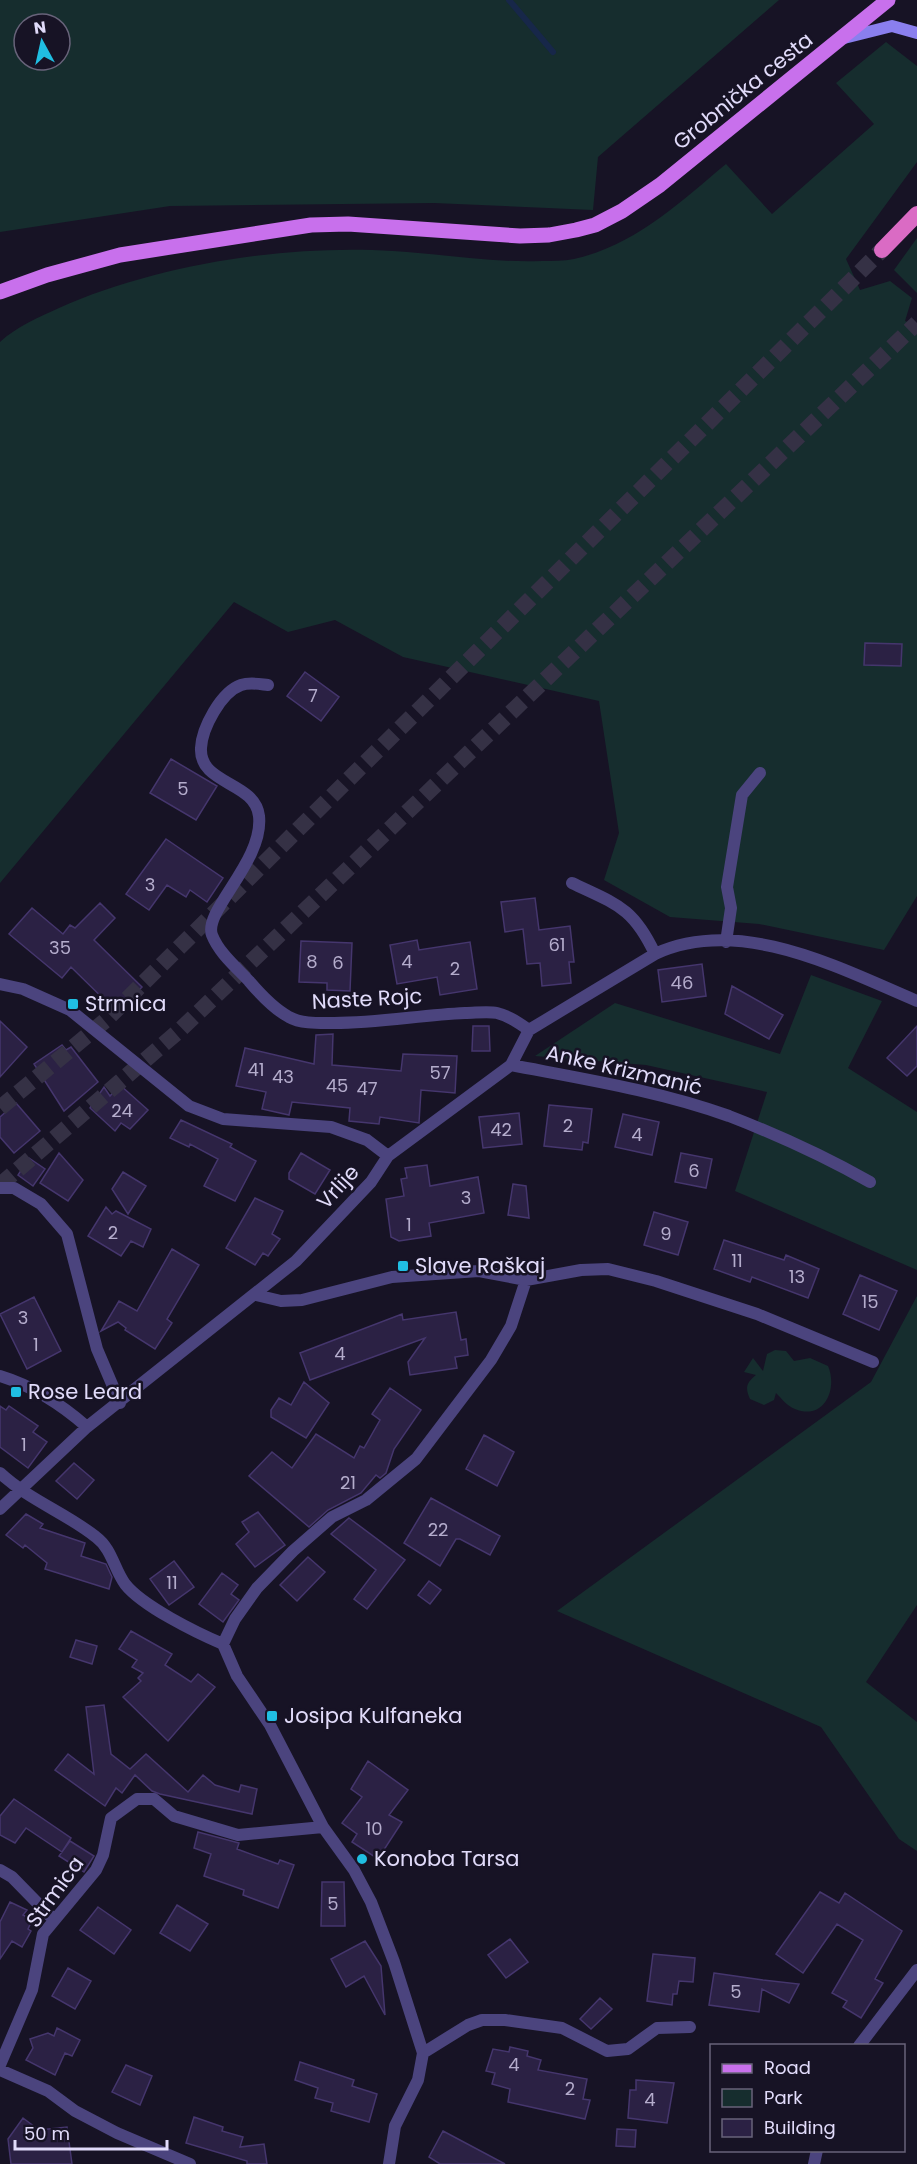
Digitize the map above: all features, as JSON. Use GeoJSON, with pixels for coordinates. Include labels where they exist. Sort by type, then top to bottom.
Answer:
{"type":"FeatureCollection","features":[{"type":"Feature","properties":{"kind":"highway"},"geometry":{"type":"LineString","coordinates":[[882,250],[917,214]]}},
{"type":"Feature","properties":{"kind":"main road","name":"Grobnička cesta"},"geometry":{"type":"LineString","coordinates":[[0,292],[46,275],[120,255],[311,225],[348,224],[549,236],[595,225],[622,211],[660,185],[888,0]]}},
{"type":"Feature","properties":{"kind":"main road"},"geometry":{"type":"LineString","coordinates":[[840,40],[892,26],[917,33]]}},
{"type":"Feature","properties":{"kind":"street","name":"Naste Rojc"},"geometry":{"type":"LineString","coordinates":[[268,685],[244,684],[236,687],[219,705],[204,727],[201,749],[203,763],[212,774],[255,802],[259,814],[259,832],[246,867],[212,919],[211,933],[220,949],[278,1010],[291,1018],[322,1023],[350,1023],[495,1012],[515,1020],[529,1030]]}},
{"type":"Feature","properties":{"kind":"street"},"geometry":{"type":"LineString","coordinates":[[726,942],[731,908],[728,887],[742,795],[760,772]]}},
{"type":"Feature","properties":{"kind":"street"},"geometry":{"type":"LineString","coordinates":[[572,883],[635,917],[644,929],[655,954]]}},
{"type":"Feature","properties":{"kind":"street"},"geometry":{"type":"LineString","coordinates":[[529,1030],[655,954],[674,945],[708,940],[762,945],[808,954],[917,1001]]}},
{"type":"Feature","properties":{"kind":"street"},"geometry":{"type":"LineString","coordinates":[[0,984],[23,989],[70,1010],[189,1106],[223,1119],[330,1127],[367,1140],[388,1156]]}},
{"type":"Feature","properties":{"kind":"street","name":"Vrlije"},"geometry":{"type":"LineString","coordinates":[[0,1509],[87,1427],[296,1262],[364,1190],[388,1156],[511,1065],[529,1030]]}},
{"type":"Feature","properties":{"kind":"street","name":"Anke Krizmanić"},"geometry":{"type":"LineString","coordinates":[[511,1065],[637,1090],[727,1116],[827,1158],[870,1182]]}},
{"type":"Feature","properties":{"kind":"street"},"geometry":{"type":"LineString","coordinates":[[0,1188],[14,1188],[41,1204],[67,1234],[97,1349],[120,1403]]}},
{"type":"Feature","properties":{"kind":"street"},"geometry":{"type":"LineString","coordinates":[[256,1295],[281,1300],[302,1300],[392,1276],[479,1271],[526,1280],[581,1270],[608,1269],[656,1281],[757,1314],[873,1362]]}},
{"type":"Feature","properties":{"kind":"street"},"geometry":{"type":"LineString","coordinates":[[223,1644],[235,1619],[257,1588],[293,1551],[332,1517],[366,1500],[422,1452],[491,1360],[515,1316],[526,1280]]}},
{"type":"Feature","properties":{"kind":"street"},"geometry":{"type":"LineString","coordinates":[[0,1376],[41,1394],[67,1410],[87,1427]]}},
{"type":"Feature","properties":{"kind":"street"},"geometry":{"type":"LineString","coordinates":[[0,1473],[18,1490],[98,1537],[112,1555],[125,1583],[133,1592],[180,1624],[223,1644],[237,1676],[270,1725],[323,1827],[354,1870],[371,1902],[394,1962],[423,2053],[418,2080],[395,2126],[389,2164]]}},
{"type":"Feature","properties":{"kind":"street","name":"Strmica"},"geometry":{"type":"LineString","coordinates":[[0,2065],[32,1990],[43,1934],[96,1870],[103,1855],[111,1818],[137,1799],[154,1799],[174,1816],[238,1834],[323,1827]]}},
{"type":"Feature","properties":{"kind":"street"},"geometry":{"type":"LineString","coordinates":[[0,1870],[12,1877],[54,1920]]}},
{"type":"Feature","properties":{"kind":"street"},"geometry":{"type":"LineString","coordinates":[[861,2044],[917,1970]]}},
{"type":"Feature","properties":{"kind":"street"},"geometry":{"type":"LineString","coordinates":[[423,2053],[468,2025],[482,2020],[505,2020],[562,2028],[607,2050],[628,2049],[657,2028],[690,2027]]}},
{"type":"Feature","properties":{"kind":"street"},"geometry":{"type":"LineString","coordinates":[[0,2070],[48,2091],[75,2111],[117,2133],[190,2164]]}},
{"type":"Feature","properties":{"kind":"green space"},"geometry":{"type":"Polygon","coordinates":[[[0,0],[779,0],[598,157],[593,210],[434,203],[170,206],[0,232],[0,0]]]}},
{"type":"Feature","properties":{"kind":"green space"},"geometry":{"type":"Polygon","coordinates":[[[886,42],[917,66],[917,162],[846,259],[860,290],[890,281],[912,298],[905,321],[917,326],[917,896],[884,950],[759,924],[670,917],[604,880],[619,833],[599,701],[403,657],[335,620],[288,632],[234,602],[0,883],[0,342],[36,319],[97,293],[179,269],[222,261],[310,251],[352,250],[393,251],[505,261],[574,259],[617,244],[637,233],[674,208],[726,164],[772,214],[874,124],[836,83],[886,42]]]}},
{"type":"Feature","properties":{"kind":"green space"},"geometry":{"type":"Polygon","coordinates":[[[917,238],[917,293],[894,270],[917,238]]]}},
{"type":"Feature","properties":{"kind":"green space"},"geometry":{"type":"Polygon","coordinates":[[[811,975],[882,1001],[848,1068],[917,1112],[917,1270],[735,1191],[767,1092],[646,1065],[535,1056],[615,1003],[780,1054],[811,975]]]}},
{"type":"Feature","properties":{"kind":"green space"},"geometry":{"type":"Polygon","coordinates":[[[917,1296],[917,1605],[866,1682],[917,1722],[917,1851],[899,1839],[821,1727],[557,1611],[871,1382],[917,1296]]]}},
{"type":"Feature","properties":{"kind":"green space"},"geometry":{"type":"Polygon","coordinates":[[[775,1350],[786,1351],[794,1361],[810,1358],[828,1366],[831,1375],[830,1393],[821,1407],[805,1412],[795,1409],[776,1393],[774,1400],[764,1405],[750,1399],[747,1386],[756,1375],[744,1372],[753,1358],[763,1371],[767,1354],[775,1350]]]}},
{"type":"Feature","properties":{"kind":"building"},"geometry":{"type":"Polygon","coordinates":[[[865,643],[902,644],[901,666],[864,665],[865,643]]]}},
{"type":"Feature","properties":{"kind":"building"},"geometry":{"type":"Polygon","coordinates":[[[305,672],[339,697],[321,721],[287,696],[305,672]]]}},
{"type":"Feature","properties":{"kind":"building"},"geometry":{"type":"Polygon","coordinates":[[[171,759],[217,786],[196,820],[150,793],[171,759]]]}},
{"type":"Feature","properties":{"kind":"building"},"geometry":{"type":"Polygon","coordinates":[[[166,839],[223,878],[207,902],[190,890],[186,897],[167,885],[149,910],[126,894],[166,839]]]}},
{"type":"Feature","properties":{"kind":"building"},"geometry":{"type":"Polygon","coordinates":[[[535,898],[539,930],[570,926],[574,962],[569,962],[571,983],[542,986],[540,963],[527,964],[523,929],[505,932],[501,902],[535,898]]]}},
{"type":"Feature","properties":{"kind":"building"},"geometry":{"type":"Polygon","coordinates":[[[100,903],[115,918],[94,940],[142,987],[117,1012],[71,967],[62,978],[9,934],[32,908],[63,934],[70,925],[75,928],[100,903]]]}},
{"type":"Feature","properties":{"kind":"building"},"geometry":{"type":"Polygon","coordinates":[[[417,940],[419,950],[470,942],[477,989],[440,995],[437,977],[397,984],[390,945],[417,940]]]}},
{"type":"Feature","properties":{"kind":"building"},"geometry":{"type":"Polygon","coordinates":[[[301,941],[352,943],[350,991],[327,990],[327,983],[299,982],[301,941]]]}},
{"type":"Feature","properties":{"kind":"building"},"geometry":{"type":"Polygon","coordinates":[[[702,964],[706,996],[662,1002],[658,970],[702,964]]]}},
{"type":"Feature","properties":{"kind":"building"},"geometry":{"type":"Polygon","coordinates":[[[732,986],[783,1015],[769,1039],[725,1014],[732,986]]]}},
{"type":"Feature","properties":{"kind":"building"},"geometry":{"type":"Polygon","coordinates":[[[0,1021],[27,1047],[0,1077],[0,1021]]]}},
{"type":"Feature","properties":{"kind":"building"},"geometry":{"type":"Polygon","coordinates":[[[473,1026],[489,1026],[490,1051],[472,1051],[473,1026]]]}},
{"type":"Feature","properties":{"kind":"building"},"geometry":{"type":"Polygon","coordinates":[[[917,1026],[917,1066],[907,1076],[887,1058],[917,1026]]]}},
{"type":"Feature","properties":{"kind":"building"},"geometry":{"type":"Polygon","coordinates":[[[333,1034],[332,1065],[401,1071],[403,1054],[457,1056],[455,1093],[421,1090],[419,1123],[380,1117],[379,1124],[349,1121],[350,1108],[292,1102],[289,1115],[262,1109],[266,1092],[236,1086],[245,1048],[314,1064],[316,1035],[333,1034]]]}},
{"type":"Feature","properties":{"kind":"building"},"geometry":{"type":"Polygon","coordinates":[[[62,1045],[66,1050],[71,1047],[98,1082],[64,1111],[34,1064],[62,1045]]]}},
{"type":"Feature","properties":{"kind":"building"},"geometry":{"type":"Polygon","coordinates":[[[120,1085],[148,1110],[130,1129],[121,1123],[115,1131],[90,1108],[104,1087],[110,1096],[120,1085]]]}},
{"type":"Feature","properties":{"kind":"building"},"geometry":{"type":"Polygon","coordinates":[[[16,1103],[40,1131],[14,1153],[0,1137],[0,1117],[16,1103]]]}},
{"type":"Feature","properties":{"kind":"building"},"geometry":{"type":"Polygon","coordinates":[[[549,1105],[592,1109],[588,1143],[583,1142],[582,1150],[544,1146],[549,1105]]]}},
{"type":"Feature","properties":{"kind":"building"},"geometry":{"type":"Polygon","coordinates":[[[519,1113],[522,1144],[483,1148],[479,1117],[519,1113]]]}},
{"type":"Feature","properties":{"kind":"building"},"geometry":{"type":"Polygon","coordinates":[[[623,1114],[659,1122],[652,1155],[615,1147],[623,1114]]]}},
{"type":"Feature","properties":{"kind":"building"},"geometry":{"type":"Polygon","coordinates":[[[181,1120],[232,1144],[230,1147],[256,1161],[235,1201],[204,1186],[218,1159],[190,1144],[189,1147],[170,1138],[181,1120]]]}},
{"type":"Feature","properties":{"kind":"building"},"geometry":{"type":"Polygon","coordinates":[[[59,1153],[83,1180],[68,1201],[40,1183],[59,1153]]]}},
{"type":"Feature","properties":{"kind":"building"},"geometry":{"type":"Polygon","coordinates":[[[301,1153],[330,1170],[315,1194],[289,1179],[289,1173],[301,1153]]]}},
{"type":"Feature","properties":{"kind":"building"},"geometry":{"type":"Polygon","coordinates":[[[681,1153],[712,1159],[706,1188],[675,1182],[681,1153]]]}},
{"type":"Feature","properties":{"kind":"building"},"geometry":{"type":"Polygon","coordinates":[[[29,1158],[45,1169],[33,1186],[18,1175],[29,1158]]]}},
{"type":"Feature","properties":{"kind":"building"},"geometry":{"type":"Polygon","coordinates":[[[427,1165],[430,1186],[478,1177],[484,1213],[429,1223],[431,1236],[399,1241],[391,1237],[386,1199],[404,1196],[401,1179],[407,1178],[405,1168],[427,1165]]]}},
{"type":"Feature","properties":{"kind":"building"},"geometry":{"type":"Polygon","coordinates":[[[123,1172],[146,1186],[128,1214],[112,1189],[123,1172]]]}},
{"type":"Feature","properties":{"kind":"building"},"geometry":{"type":"Polygon","coordinates":[[[513,1184],[526,1186],[529,1218],[508,1215],[513,1184]]]}},
{"type":"Feature","properties":{"kind":"building"},"geometry":{"type":"Polygon","coordinates":[[[255,1198],[283,1211],[272,1234],[280,1239],[268,1256],[263,1253],[255,1265],[226,1248],[255,1198]]]}},
{"type":"Feature","properties":{"kind":"building"},"geometry":{"type":"Polygon","coordinates":[[[106,1207],[112,1214],[116,1211],[151,1229],[143,1247],[131,1241],[121,1256],[88,1236],[106,1207]]]}},
{"type":"Feature","properties":{"kind":"building"},"geometry":{"type":"Polygon","coordinates":[[[654,1212],[688,1222],[678,1255],[644,1245],[654,1212]]]}},
{"type":"Feature","properties":{"kind":"building"},"geometry":{"type":"Polygon","coordinates":[[[724,1240],[784,1260],[786,1255],[819,1269],[808,1298],[752,1277],[750,1282],[714,1269],[724,1240]]]}},
{"type":"Feature","properties":{"kind":"building"},"geometry":{"type":"Polygon","coordinates":[[[172,1249],[199,1265],[167,1319],[172,1323],[155,1349],[125,1330],[126,1328],[118,1322],[101,1331],[119,1301],[137,1311],[172,1249]]]}},
{"type":"Feature","properties":{"kind":"building"},"geometry":{"type":"Polygon","coordinates":[[[860,1275],[897,1291],[879,1330],[843,1314],[860,1275]]]}},
{"type":"Feature","properties":{"kind":"building"},"geometry":{"type":"Polygon","coordinates":[[[34,1297],[61,1351],[27,1369],[0,1314],[34,1297]]]}},
{"type":"Feature","properties":{"kind":"building"},"geometry":{"type":"Polygon","coordinates":[[[456,1312],[461,1340],[466,1339],[468,1355],[455,1357],[457,1368],[410,1375],[408,1362],[425,1338],[310,1380],[300,1353],[402,1314],[403,1320],[456,1312]]]}},
{"type":"Feature","properties":{"kind":"building"},"geometry":{"type":"Polygon","coordinates":[[[304,1382],[329,1403],[306,1438],[271,1417],[271,1410],[279,1398],[291,1405],[304,1382]]]}},
{"type":"Feature","properties":{"kind":"building"},"geometry":{"type":"Polygon","coordinates":[[[390,1388],[421,1410],[394,1449],[386,1473],[380,1478],[376,1475],[361,1493],[328,1510],[309,1527],[249,1476],[272,1452],[292,1468],[316,1434],[354,1458],[360,1446],[364,1448],[380,1420],[372,1414],[390,1388]]]}},
{"type":"Feature","properties":{"kind":"building"},"geometry":{"type":"Polygon","coordinates":[[[0,1406],[6,1410],[9,1406],[38,1426],[33,1432],[47,1442],[28,1468],[0,1447],[0,1406]]]}},
{"type":"Feature","properties":{"kind":"building"},"geometry":{"type":"Polygon","coordinates":[[[484,1435],[514,1452],[497,1486],[466,1469],[484,1435]]]}},
{"type":"Feature","properties":{"kind":"building"},"geometry":{"type":"Polygon","coordinates":[[[74,1463],[94,1480],[77,1499],[56,1481],[74,1463]]]}},
{"type":"Feature","properties":{"kind":"building"},"geometry":{"type":"Polygon","coordinates":[[[431,1498],[500,1536],[490,1555],[456,1539],[440,1566],[404,1543],[431,1498]]]}},
{"type":"Feature","properties":{"kind":"building"},"geometry":{"type":"Polygon","coordinates":[[[258,1512],[285,1545],[255,1567],[236,1544],[249,1532],[242,1522],[258,1512]]]}},
{"type":"Feature","properties":{"kind":"building"},"geometry":{"type":"Polygon","coordinates":[[[26,1514],[43,1524],[40,1528],[85,1543],[81,1556],[106,1564],[112,1577],[109,1589],[45,1569],[47,1563],[25,1545],[23,1548],[6,1535],[26,1514]]]}},
{"type":"Feature","properties":{"kind":"building"},"geometry":{"type":"Polygon","coordinates":[[[349,1518],[405,1560],[367,1609],[354,1599],[376,1570],[331,1534],[349,1518]]]}},
{"type":"Feature","properties":{"kind":"building"},"geometry":{"type":"Polygon","coordinates":[[[308,1557],[325,1572],[297,1601],[280,1585],[308,1557]]]}},
{"type":"Feature","properties":{"kind":"building"},"geometry":{"type":"Polygon","coordinates":[[[174,1561],[194,1587],[169,1605],[150,1579],[174,1561]]]}},
{"type":"Feature","properties":{"kind":"building"},"geometry":{"type":"Polygon","coordinates":[[[222,1573],[238,1585],[231,1594],[239,1600],[223,1622],[199,1604],[222,1573]]]}},
{"type":"Feature","properties":{"kind":"building"},"geometry":{"type":"Polygon","coordinates":[[[429,1581],[441,1590],[430,1604],[418,1595],[429,1581]]]}},
{"type":"Feature","properties":{"kind":"building"},"geometry":{"type":"Polygon","coordinates":[[[131,1631],[172,1654],[165,1665],[191,1682],[198,1674],[215,1687],[168,1741],[123,1697],[141,1681],[138,1678],[143,1673],[132,1667],[137,1660],[119,1649],[131,1631]]]}},
{"type":"Feature","properties":{"kind":"building"},"geometry":{"type":"Polygon","coordinates":[[[76,1640],[97,1646],[92,1664],[70,1657],[76,1640]]]}},
{"type":"Feature","properties":{"kind":"building"},"geometry":{"type":"Polygon","coordinates":[[[104,1705],[111,1754],[130,1769],[146,1754],[188,1792],[203,1775],[215,1785],[239,1792],[241,1785],[257,1789],[252,1814],[160,1794],[152,1791],[135,1775],[122,1793],[116,1788],[105,1806],[55,1770],[68,1754],[94,1774],[86,1707],[104,1705]]]}},
{"type":"Feature","properties":{"kind":"building"},"geometry":{"type":"Polygon","coordinates":[[[368,1761],[408,1790],[389,1815],[402,1822],[378,1859],[352,1842],[357,1834],[342,1823],[362,1797],[351,1789],[368,1761]]]}},
{"type":"Feature","properties":{"kind":"building"},"geometry":{"type":"Polygon","coordinates":[[[14,1799],[71,1838],[62,1852],[26,1828],[15,1843],[0,1835],[0,1816],[14,1799]]]}},
{"type":"Feature","properties":{"kind":"building"},"geometry":{"type":"Polygon","coordinates":[[[198,1832],[239,1843],[237,1849],[278,1864],[280,1860],[294,1865],[278,1908],[243,1895],[244,1890],[204,1876],[211,1854],[194,1848],[198,1832]]]}},
{"type":"Feature","properties":{"kind":"building"},"geometry":{"type":"Polygon","coordinates":[[[70,1841],[94,1856],[84,1872],[59,1856],[70,1841]]]}},
{"type":"Feature","properties":{"kind":"building"},"geometry":{"type":"Polygon","coordinates":[[[322,1882],[344,1882],[345,1926],[321,1926],[322,1882]]]}},
{"type":"Feature","properties":{"kind":"building"},"geometry":{"type":"Polygon","coordinates":[[[820,1892],[839,1903],[845,1893],[902,1931],[875,1979],[883,1983],[861,2018],[843,2007],[847,2001],[832,1993],[863,1940],[837,1924],[803,1973],[776,1954],[820,1892]]]}},
{"type":"Feature","properties":{"kind":"building"},"geometry":{"type":"Polygon","coordinates":[[[10,1902],[27,1910],[23,1915],[32,1920],[28,1929],[31,1931],[22,1947],[12,1941],[0,1959],[0,1922],[10,1902]]]}},
{"type":"Feature","properties":{"kind":"building"},"geometry":{"type":"Polygon","coordinates":[[[177,1905],[208,1924],[190,1951],[160,1933],[177,1905]]]}},
{"type":"Feature","properties":{"kind":"building"},"geometry":{"type":"Polygon","coordinates":[[[98,1907],[131,1930],[114,1954],[80,1930],[98,1907]]]}},
{"type":"Feature","properties":{"kind":"building"},"geometry":{"type":"Polygon","coordinates":[[[510,1939],[528,1962],[506,1978],[488,1955],[510,1939]]]}},
{"type":"Feature","properties":{"kind":"building"},"geometry":{"type":"Polygon","coordinates":[[[365,1941],[381,1966],[385,2015],[364,1976],[346,1987],[331,1959],[365,1941]]]}},
{"type":"Feature","properties":{"kind":"building"},"geometry":{"type":"Polygon","coordinates":[[[653,1954],[695,1958],[693,1982],[679,1981],[677,1994],[673,1994],[672,2005],[647,2001],[653,1954]]]}},
{"type":"Feature","properties":{"kind":"building"},"geometry":{"type":"Polygon","coordinates":[[[68,1968],[91,1981],[75,2009],[52,1996],[68,1968]]]}},
{"type":"Feature","properties":{"kind":"building"},"geometry":{"type":"Polygon","coordinates":[[[714,1973],[799,1984],[789,2003],[762,1989],[759,2012],[709,2005],[714,1973]]]}},
{"type":"Feature","properties":{"kind":"building"},"geometry":{"type":"Polygon","coordinates":[[[600,1998],[612,2009],[591,2029],[580,2019],[600,1998]]]}},
{"type":"Feature","properties":{"kind":"building"},"geometry":{"type":"Polygon","coordinates":[[[57,2028],[80,2040],[72,2056],[65,2053],[55,2075],[26,2060],[33,2048],[30,2039],[48,2033],[54,2036],[57,2028]]]}},
{"type":"Feature","properties":{"kind":"building"},"geometry":{"type":"Polygon","coordinates":[[[510,2047],[528,2051],[527,2056],[541,2060],[538,2070],[587,2079],[583,2099],[590,2100],[585,2119],[508,2102],[510,2089],[492,2084],[495,2073],[486,2071],[493,2049],[509,2052],[510,2047]]]}},
{"type":"Feature","properties":{"kind":"building"},"geometry":{"type":"Polygon","coordinates":[[[300,2062],[354,2080],[352,2086],[377,2094],[369,2122],[331,2111],[333,2103],[315,2098],[318,2088],[295,2080],[300,2062]]]}},
{"type":"Feature","properties":{"kind":"building"},"geometry":{"type":"Polygon","coordinates":[[[126,2065],[152,2076],[140,2105],[112,2092],[126,2065]]]}},
{"type":"Feature","properties":{"kind":"building"},"geometry":{"type":"Polygon","coordinates":[[[636,2080],[674,2083],[667,2123],[628,2118],[630,2090],[636,2090],[636,2080]]]}},
{"type":"Feature","properties":{"kind":"building"},"geometry":{"type":"Polygon","coordinates":[[[194,2117],[223,2127],[222,2131],[243,2137],[240,2147],[264,2144],[267,2164],[247,2164],[247,2161],[186,2143],[194,2117]]]}},
{"type":"Feature","properties":{"kind":"building"},"geometry":{"type":"Polygon","coordinates":[[[23,2118],[39,2130],[67,2127],[72,2164],[11,2164],[8,2139],[23,2118]]]}},
{"type":"Feature","properties":{"kind":"building"},"geometry":{"type":"Polygon","coordinates":[[[617,2129],[636,2130],[635,2147],[616,2146],[617,2129]]]}},
{"type":"Feature","properties":{"kind":"building"},"geometry":{"type":"Polygon","coordinates":[[[443,2131],[505,2164],[440,2164],[429,2157],[443,2131]]]}},
{"type":"Feature","properties":{"kind":"waterway"},"geometry":{"type":"LineString","coordinates":[[509,0],[553,52]]}},
{"type":"Feature","properties":{"kind":"tunnel"},"geometry":{"type":"LineString","coordinates":[[0,1108],[106,1020],[882,250]]}},
{"type":"Feature","properties":{"kind":"tunnel"},"geometry":{"type":"LineString","coordinates":[[0,1185],[180,1030],[917,323]]}},
{"type":"Feature","properties":{"kind":"place","name":"Strmica"},"geometry":{"type":"Point","coordinates":[73,1004]}},
{"type":"Feature","properties":{"kind":"place","name":"Slave Raškaj"},"geometry":{"type":"Point","coordinates":[403,1266]}},
{"type":"Feature","properties":{"kind":"place","name":"Rose Leard"},"geometry":{"type":"Point","coordinates":[16,1392]}},
{"type":"Feature","properties":{"kind":"place","name":"Josipa Kulfaneka"},"geometry":{"type":"Point","coordinates":[272,1716]}},
{"type":"Feature","properties":{"kind":"place","name":"Konoba Tarsa"},"geometry":{"type":"Point","coordinates":[362,1859]}}]}
